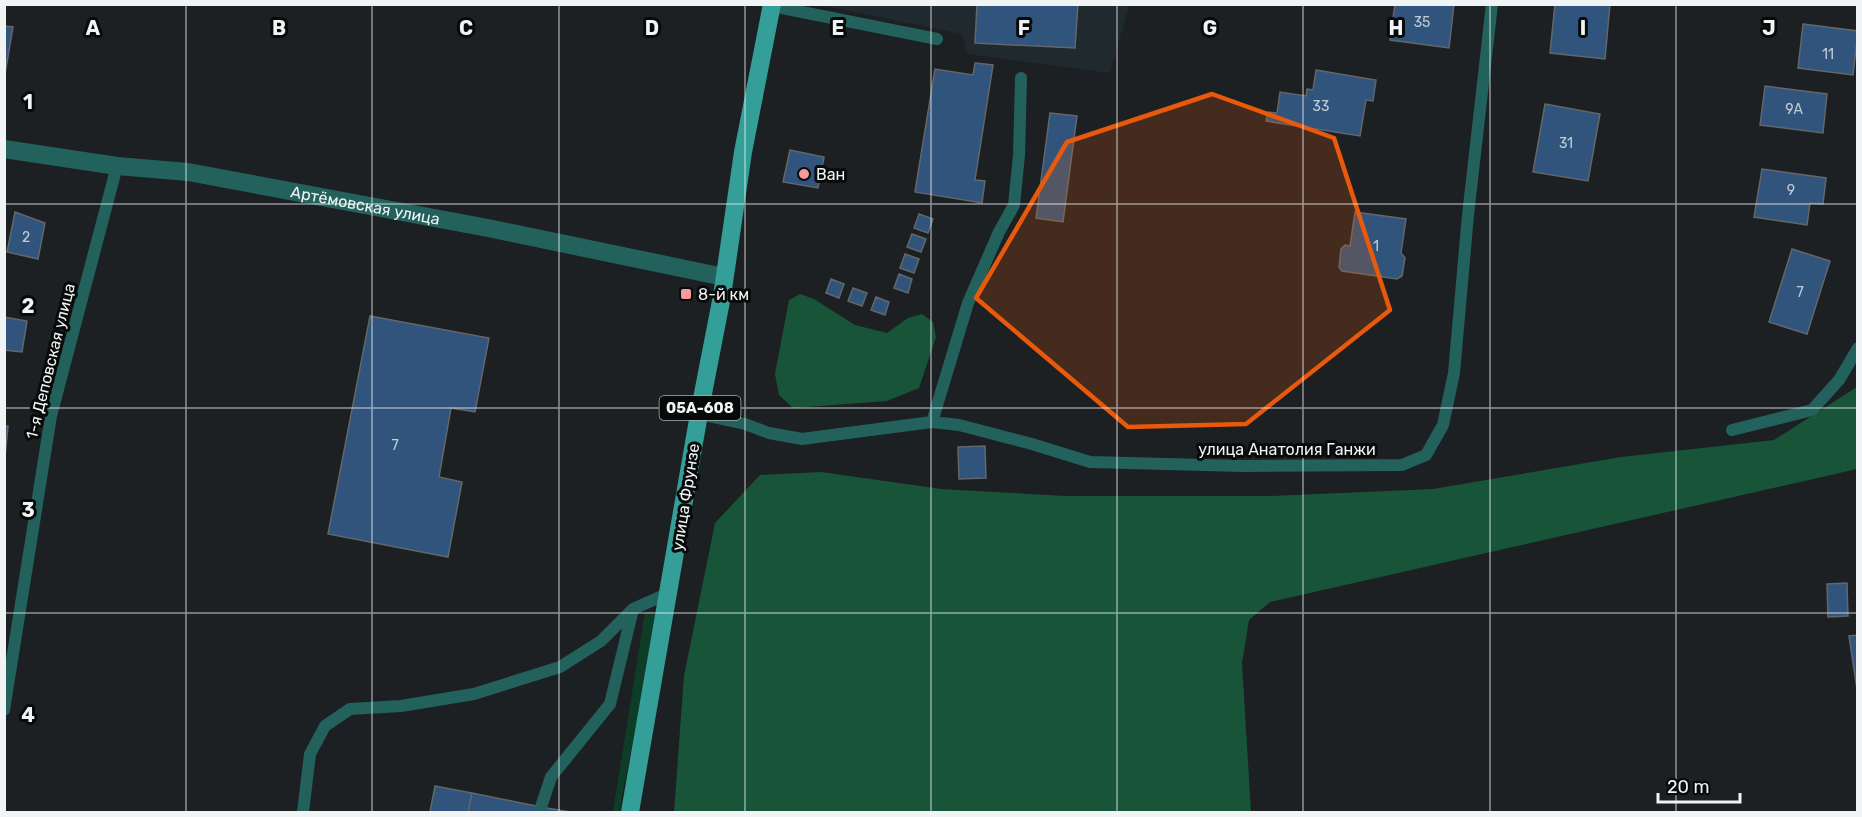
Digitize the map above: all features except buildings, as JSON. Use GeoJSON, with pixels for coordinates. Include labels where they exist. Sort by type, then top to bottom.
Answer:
{"type":"FeatureCollection","features":[{"type":"Feature","properties":{"kind":"main road","name":"улица Фрунзе"},"geometry":{"type":"LineString","coordinates":[[630,813],[724,277],[743,152],[772,5]]}},
{"type":"Feature","properties":{"kind":"street","name":"Артёмовская улица"},"geometry":{"type":"LineString","coordinates":[[4,149],[117,166],[188,172],[488,228],[724,277]]}},
{"type":"Feature","properties":{"kind":"lane","name":"улица Анатолия Ганжи"},"geometry":{"type":"LineString","coordinates":[[699,414],[745,424],[769,433],[802,439],[932,422],[958,425],[1022,441],[1090,462],[1243,466],[1402,465],[1426,455],[1443,425],[1454,373],[1492,4]]}},
{"type":"Feature","properties":{"kind":"lane"},"geometry":{"type":"LineString","coordinates":[[772,5],[814,9],[937,39]]}},
{"type":"Feature","properties":{"kind":"lane"},"geometry":{"type":"LineString","coordinates":[[932,422],[968,303],[999,232],[1014,205],[1019,155],[1021,78]]}},
{"type":"Feature","properties":{"kind":"lane","name":"1-я Деповская улица"},"geometry":{"type":"LineString","coordinates":[[4,710],[51,416],[117,166]]}},
{"type":"Feature","properties":{"kind":"lane"},"geometry":{"type":"LineString","coordinates":[[1732,430],[1812,410],[1839,380],[1857,348]]}},
{"type":"Feature","properties":{"kind":"lane"},"geometry":{"type":"LineString","coordinates":[[303,813],[310,754],[325,726],[350,709],[401,706],[474,694],[560,667],[601,641],[633,609],[669,593]]}},
{"type":"Feature","properties":{"kind":"lane"},"geometry":{"type":"LineString","coordinates":[[541,807],[551,777],[610,704],[633,609]]}},
{"type":"Feature","properties":{"kind":"highlighted area"},"geometry":{"type":"Polygon","coordinates":[[[1212,94],[1334,138],[1390,310],[1246,424],[1128,427],[976,298],[1067,142],[1212,94]]]}},
{"type":"Feature","properties":{"kind":"shaded area"},"geometry":{"type":"Polygon","coordinates":[[[820,5],[1129,5],[1110,73],[967,54],[962,34],[820,5]]]}},
{"type":"Feature","properties":{"kind":"green space"},"geometry":{"type":"Polygon","coordinates":[[[800,294],[814,299],[855,325],[887,333],[908,318],[922,314],[933,322],[936,337],[919,388],[887,401],[793,408],[779,395],[775,374],[789,300],[800,294]]]}},
{"type":"Feature","properties":{"kind":"green space"},"geometry":{"type":"Polygon","coordinates":[[[1857,387],[1857,469],[1270,602],[1249,620],[1242,663],[1251,812],[674,812],[684,676],[715,523],[760,475],[821,472],[941,489],[1066,496],[1272,496],[1433,489],[1621,457],[1774,440],[1857,387]]]}},
{"type":"Feature","properties":{"kind":"green space"},"geometry":{"type":"Polygon","coordinates":[[[652,611],[657,617],[619,812],[613,812],[645,612],[652,611]]]}},
{"type":"Feature","properties":{"kind":"place","name":"Ван"},"geometry":{"type":"Point","coordinates":[804,174]}},
{"type":"Feature","properties":{"kind":"place","name":"8-й км"},"geometry":{"type":"Point","coordinates":[686,294]}}]}
